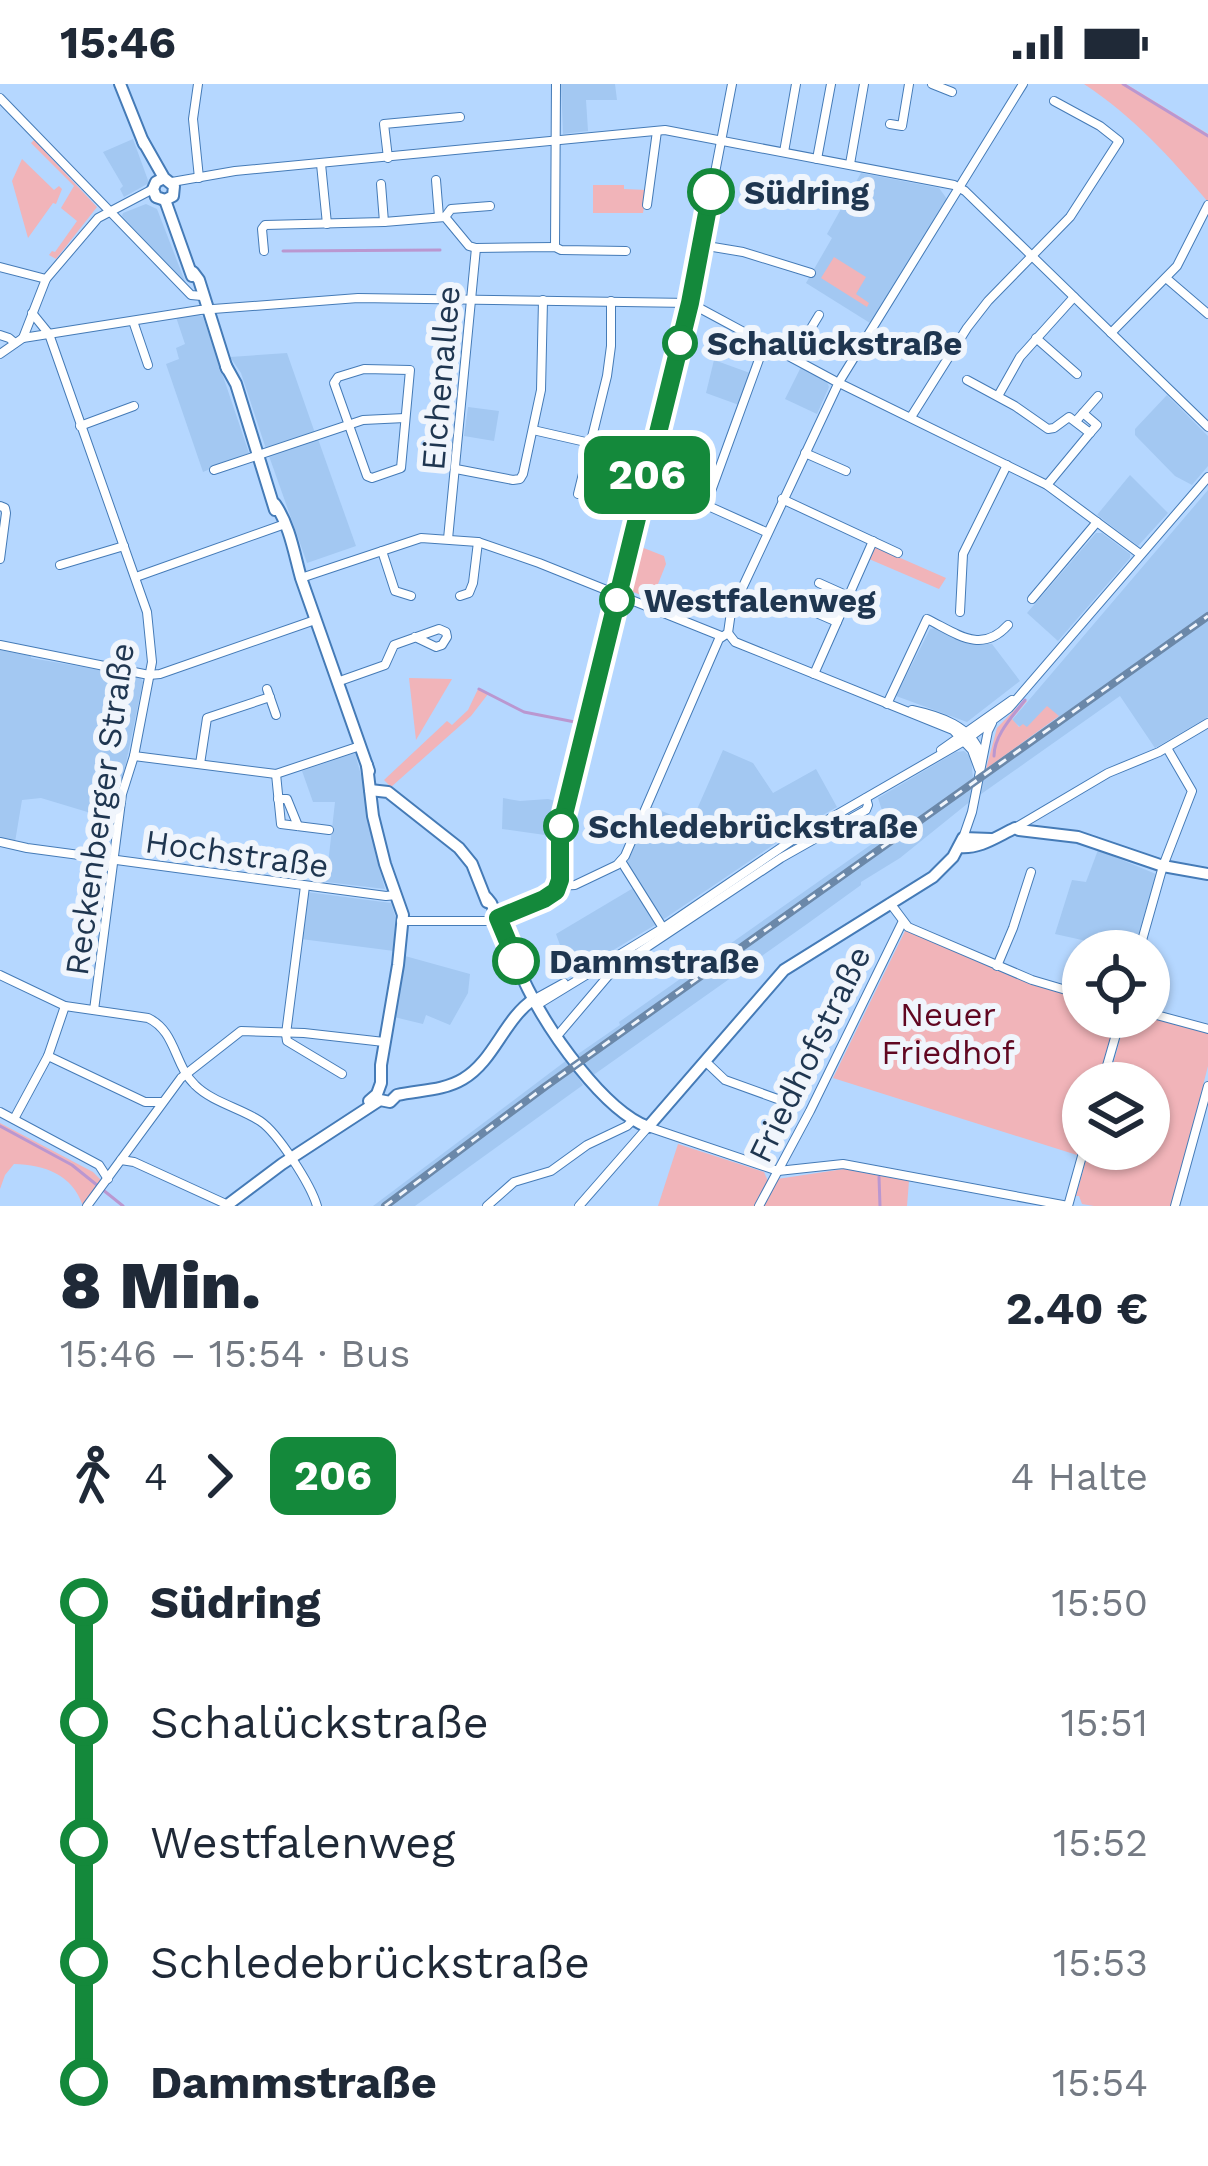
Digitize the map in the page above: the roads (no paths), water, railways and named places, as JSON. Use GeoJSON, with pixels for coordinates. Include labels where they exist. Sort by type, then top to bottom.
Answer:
{"type":"FeatureCollection","features":[{"type":"Feature","properties":{"kind":"main road"},"geometry":{"type":"LineString","coordinates":[[120,84],[164,189],[367,766],[401,921],[384,1043],[386,1090]]}},
{"type":"Feature","properties":{"kind":"main road"},"geometry":{"type":"LineString","coordinates":[[372,790],[388,792],[459,848],[472,864],[536,1002],[558,1035],[597,1090],[648,1127],[784,970],[933,877],[961,842],[973,848],[1015,828],[1078,837],[1163,866],[1208,874]]}},
{"type":"Feature","properties":{"kind":"main road"},"geometry":{"type":"LineString","coordinates":[[227,1205],[386,1090],[448,1086],[472,1073],[510,1023],[536,1002]]}},
{"type":"Feature","properties":{"kind":"street"},"geometry":{"type":"LineString","coordinates":[[198,84],[194,119],[199,178]]}},
{"type":"Feature","properties":{"kind":"street"},"geometry":{"type":"LineString","coordinates":[[555,247],[556,84]]}},
{"type":"Feature","properties":{"kind":"street"},"geometry":{"type":"LineString","coordinates":[[401,921],[496,919],[549,897],[558,886],[560,831],[690,303],[732,84]]}},
{"type":"Feature","properties":{"kind":"street"},"geometry":{"type":"LineString","coordinates":[[784,152],[796,84]]}},
{"type":"Feature","properties":{"kind":"street"},"geometry":{"type":"LineString","coordinates":[[817,159],[831,84]]}},
{"type":"Feature","properties":{"kind":"street"},"geometry":{"type":"LineString","coordinates":[[850,164],[864,84]]}},
{"type":"Feature","properties":{"kind":"street"},"geometry":{"type":"LineString","coordinates":[[890,124],[902,126],[909,84]]}},
{"type":"Feature","properties":{"kind":"street"},"geometry":{"type":"LineString","coordinates":[[932,84],[952,92]]}},
{"type":"Feature","properties":{"kind":"street"},"geometry":{"type":"LineString","coordinates":[[558,886],[575,885],[621,861],[766,532],[839,382],[1023,84]]}},
{"type":"Feature","properties":{"kind":"street"},"geometry":{"type":"LineString","coordinates":[[0,98],[191,295],[200,292]]}},
{"type":"Feature","properties":{"kind":"street"},"geometry":{"type":"LineString","coordinates":[[911,418],[968,328],[1070,217],[1119,141],[1054,101]]}},
{"type":"Feature","properties":{"kind":"street"},"geometry":{"type":"LineString","coordinates":[[388,158],[384,124],[460,117]]}},
{"type":"Feature","properties":{"kind":"street"},"geometry":{"type":"LineString","coordinates":[[19,341],[46,279],[98,218],[164,189],[235,171],[665,130],[960,188],[1208,427]]}},
{"type":"Feature","properties":{"kind":"street"},"geometry":{"type":"LineString","coordinates":[[647,205],[657,131]]}},
{"type":"Feature","properties":{"kind":"street"},"geometry":{"type":"LineString","coordinates":[[321,164],[327,224]]}},
{"type":"Feature","properties":{"kind":"street"},"geometry":{"type":"LineString","coordinates":[[436,180],[442,217],[476,248]]}},
{"type":"Feature","properties":{"kind":"street"},"geometry":{"type":"LineString","coordinates":[[381,184],[384,222]]}},
{"type":"Feature","properties":{"kind":"street"},"geometry":{"type":"LineString","coordinates":[[1111,333],[1177,266],[1208,205]]}},
{"type":"Feature","properties":{"kind":"street"},"geometry":{"type":"LineString","coordinates":[[264,251],[265,226],[442,217],[452,209],[490,206]]}},
{"type":"Feature","properties":{"kind":"street"},"geometry":{"type":"LineString","coordinates":[[700,245],[811,272]]}},
{"type":"Feature","properties":{"kind":"street","name":"Eichenallee"},"geometry":{"type":"LineString","coordinates":[[448,539],[476,248],[626,251]]}},
{"type":"Feature","properties":{"kind":"street"},"geometry":{"type":"LineString","coordinates":[[0,267],[46,279]]}},
{"type":"Feature","properties":{"kind":"street"},"geometry":{"type":"LineString","coordinates":[[1166,278],[1208,314]]}},
{"type":"Feature","properties":{"kind":"street"},"geometry":{"type":"LineString","coordinates":[[998,396],[1020,357],[1074,297]]}},
{"type":"Feature","properties":{"kind":"street"},"geometry":{"type":"LineString","coordinates":[[0,354],[19,341],[133,320],[358,298],[697,304],[839,382],[1047,485],[1141,554]]}},
{"type":"Feature","properties":{"kind":"street"},"geometry":{"type":"LineString","coordinates":[[456,469],[520,479],[541,390],[543,300]]}},
{"type":"Feature","properties":{"kind":"street"},"geometry":{"type":"LineString","coordinates":[[578,494],[607,376],[611,301]]}},
{"type":"Feature","properties":{"kind":"street","name":"Reckenberger Straße"},"geometry":{"type":"LineString","coordinates":[[32,313],[49,334],[148,612],[152,662],[122,794],[94,1010]]}},
{"type":"Feature","properties":{"kind":"street"},"geometry":{"type":"LineString","coordinates":[[793,358],[819,315]]}},
{"type":"Feature","properties":{"kind":"street"},"geometry":{"type":"LineString","coordinates":[[133,320],[148,365]]}},
{"type":"Feature","properties":{"kind":"street"},"geometry":{"type":"LineString","coordinates":[[0,335],[19,341]]}},
{"type":"Feature","properties":{"kind":"street"},"geometry":{"type":"LineString","coordinates":[[1036,338],[1077,374]]}},
{"type":"Feature","properties":{"kind":"street"},"geometry":{"type":"LineString","coordinates":[[706,505],[765,343]]}},
{"type":"Feature","properties":{"kind":"street"},"geometry":{"type":"LineString","coordinates":[[364,369],[410,370],[401,468],[367,476],[349,425],[334,383],[338,376],[364,369]]}},
{"type":"Feature","properties":{"kind":"street"},"geometry":{"type":"LineString","coordinates":[[967,380],[1048,429],[1066,417],[1080,417],[1098,396]]}},
{"type":"Feature","properties":{"kind":"street"},"geometry":{"type":"LineString","coordinates":[[80,426],[134,406]]}},
{"type":"Feature","properties":{"kind":"street"},"geometry":{"type":"LineString","coordinates":[[1047,485],[1090,433],[1080,417]]}},
{"type":"Feature","properties":{"kind":"street"},"geometry":{"type":"LineString","coordinates":[[214,470],[349,425],[406,418]]}},
{"type":"Feature","properties":{"kind":"street"},"geometry":{"type":"LineString","coordinates":[[533,430],[590,443]]}},
{"type":"Feature","properties":{"kind":"street"},"geometry":{"type":"LineString","coordinates":[[806,453],[846,471]]}},
{"type":"Feature","properties":{"kind":"street"},"geometry":{"type":"LineString","coordinates":[[960,612],[963,554],[1007,465]]}},
{"type":"Feature","properties":{"kind":"street"},"geometry":{"type":"LineString","coordinates":[[961,842],[993,722],[1208,477]]}},
{"type":"Feature","properties":{"kind":"street"},"geometry":{"type":"LineString","coordinates":[[644,486],[706,505],[766,532]]}},
{"type":"Feature","properties":{"kind":"street"},"geometry":{"type":"LineString","coordinates":[[782,499],[898,553]]}},
{"type":"Feature","properties":{"kind":"street"},"geometry":{"type":"LineString","coordinates":[[0,506],[6,513],[0,559]]}},
{"type":"Feature","properties":{"kind":"street"},"geometry":{"type":"LineString","coordinates":[[1032,599],[1097,522]]}},
{"type":"Feature","properties":{"kind":"street"},"geometry":{"type":"LineString","coordinates":[[136,577],[283,525]]}},
{"type":"Feature","properties":{"kind":"street"},"geometry":{"type":"LineString","coordinates":[[301,578],[421,538],[478,542],[724,635],[966,736]]}},
{"type":"Feature","properties":{"kind":"street"},"geometry":{"type":"LineString","coordinates":[[814,674],[873,541]]}},
{"type":"Feature","properties":{"kind":"street"},"geometry":{"type":"LineString","coordinates":[[460,596],[470,593],[478,542]]}},
{"type":"Feature","properties":{"kind":"street"},"geometry":{"type":"LineString","coordinates":[[60,565],[124,546]]}},
{"type":"Feature","properties":{"kind":"street"},"geometry":{"type":"LineString","coordinates":[[382,551],[395,591],[411,596]]}},
{"type":"Feature","properties":{"kind":"street"},"geometry":{"type":"LineString","coordinates":[[819,583],[848,596]]}},
{"type":"Feature","properties":{"kind":"street"},"geometry":{"type":"LineString","coordinates":[[814,612],[837,622]]}},
{"type":"Feature","properties":{"kind":"street"},"geometry":{"type":"LineString","coordinates":[[890,705],[927,619],[980,641],[997,636],[1008,625]]}},
{"type":"Feature","properties":{"kind":"street"},"geometry":{"type":"LineString","coordinates":[[0,645],[149,675],[315,620]]}},
{"type":"Feature","properties":{"kind":"street"},"geometry":{"type":"LineString","coordinates":[[338,682],[385,665],[394,645],[415,637]]}},
{"type":"Feature","properties":{"kind":"street"},"geometry":{"type":"LineString","coordinates":[[200,764],[207,718],[268,693],[276,715]]}},
{"type":"Feature","properties":{"kind":"street"},"geometry":{"type":"LineString","coordinates":[[558,1035],[612,965],[791,841],[966,736],[1019,695]]}},
{"type":"Feature","properties":{"kind":"street"},"geometry":{"type":"LineString","coordinates":[[890,705],[958,725],[981,765]]}},
{"type":"Feature","properties":{"kind":"street"},"geometry":{"type":"LineString","coordinates":[[920,765],[993,722]]}},
{"type":"Feature","properties":{"kind":"street"},"geometry":{"type":"LineString","coordinates":[[1015,828],[1108,773],[1142,761],[1208,723]]}},
{"type":"Feature","properties":{"kind":"street"},"geometry":{"type":"LineString","coordinates":[[940,725],[947,737],[945,747]]}},
{"type":"Feature","properties":{"kind":"street"},"geometry":{"type":"LineString","coordinates":[[134,756],[276,774],[360,746]]}},
{"type":"Feature","properties":{"kind":"street"},"geometry":{"type":"LineString","coordinates":[[1145,930],[1192,791],[1166,748]]}},
{"type":"Feature","properties":{"kind":"street"},"geometry":{"type":"LineString","coordinates":[[276,774],[281,824],[329,830]]}},
{"type":"Feature","properties":{"kind":"street"},"geometry":{"type":"LineString","coordinates":[[278,799],[287,799],[298,826]]}},
{"type":"Feature","properties":{"kind":"street"},"geometry":{"type":"LineString","coordinates":[[536,1002],[587,973],[612,965],[866,810],[866,799]]}},
{"type":"Feature","properties":{"kind":"street"},"geometry":{"type":"LineString","coordinates":[[1040,813],[1048,833]]}},
{"type":"Feature","properties":{"kind":"street","name":"Hochstraße"},"geometry":{"type":"LineString","coordinates":[[0,842],[114,861],[396,895]]}},
{"type":"Feature","properties":{"kind":"street"},"geometry":{"type":"LineString","coordinates":[[621,861],[663,928]]}},
{"type":"Feature","properties":{"kind":"street"},"geometry":{"type":"LineString","coordinates":[[997,966],[1031,872]]}},
{"type":"Feature","properties":{"kind":"street"},"geometry":{"type":"LineString","coordinates":[[305,886],[287,1041],[342,1074]]}},
{"type":"Feature","properties":{"kind":"street"},"geometry":{"type":"LineString","coordinates":[[890,902],[902,923],[997,966],[1062,988]]}},
{"type":"Feature","properties":{"kind":"street","name":"Friedhofstraße"},"geometry":{"type":"LineString","coordinates":[[759,1206],[902,923]]}},
{"type":"Feature","properties":{"kind":"street"},"geometry":{"type":"LineString","coordinates":[[0,975],[65,1006],[159,1023],[199,1089],[267,1126],[314,1194],[317,1206]]}},
{"type":"Feature","properties":{"kind":"street"},"geometry":{"type":"LineString","coordinates":[[14,1119],[48,1056],[65,1006]]}},
{"type":"Feature","properties":{"kind":"street"},"geometry":{"type":"LineString","coordinates":[[1170,1018],[1208,1029]]}},
{"type":"Feature","properties":{"kind":"street"},"geometry":{"type":"LineString","coordinates":[[87,1206],[186,1073],[241,1031],[384,1043]]}},
{"type":"Feature","properties":{"kind":"street"},"geometry":{"type":"LineString","coordinates":[[48,1056],[145,1102],[163,1102]]}},
{"type":"Feature","properties":{"kind":"street"},"geometry":{"type":"LineString","coordinates":[[704,1061],[725,1080],[783,1101]]}},
{"type":"Feature","properties":{"kind":"street"},"geometry":{"type":"LineString","coordinates":[[1175,1206],[1208,1086]]}},
{"type":"Feature","properties":{"kind":"street"},"geometry":{"type":"LineString","coordinates":[[145,1102],[152,1118]]}},
{"type":"Feature","properties":{"kind":"street"},"geometry":{"type":"LineString","coordinates":[[0,1112],[99,1165],[134,1162],[227,1205]]}},
{"type":"Feature","properties":{"kind":"street"},"geometry":{"type":"LineString","coordinates":[[487,1206],[514,1182],[551,1171],[633,1120]]}},
{"type":"Feature","properties":{"kind":"street"},"geometry":{"type":"LineString","coordinates":[[579,1206],[648,1127],[778,1171],[843,1164],[1068,1206],[1078,1170]]}},
{"type":"Feature","properties":{"kind":"street"},"geometry":{"type":"LineString","coordinates":[[129,1149],[134,1162]]}},
{"type":"Feature","properties":{"kind":"street"},"geometry":{"type":"LineString","coordinates":[[99,1165],[104,1185]]}},
{"type":"Feature","properties":{"kind":"waterway"},"geometry":{"type":"LineString","coordinates":[[1123,84],[1208,136]]}},
{"type":"Feature","properties":{"kind":"waterway"},"geometry":{"type":"LineString","coordinates":[[283,251],[440,250]]}},
{"type":"Feature","properties":{"kind":"waterway"},"geometry":{"type":"LineString","coordinates":[[479,689],[524,712],[580,723]]}},
{"type":"Feature","properties":{"kind":"waterway"},"geometry":{"type":"LineString","coordinates":[[994,756],[1001,733],[1025,700]]}},
{"type":"Feature","properties":{"kind":"waterway"},"geometry":{"type":"LineString","coordinates":[[0,1126],[72,1165],[123,1206]]}},
{"type":"Feature","properties":{"kind":"waterway"},"geometry":{"type":"LineString","coordinates":[[879,1177],[880,1206]]}},
{"type":"Feature","properties":{"kind":"railway"},"geometry":{"type":"LineString","coordinates":[[385,1206],[546,1086],[1208,616]]}},
{"type":"Feature","properties":{"kind":"place","name":"Südring"},"geometry":{"type":"Point","coordinates":[711,192]}},
{"type":"Feature","properties":{"kind":"place","name":"Schalückstraße"},"geometry":{"type":"Point","coordinates":[680,343]}},
{"type":"Feature","properties":{"kind":"place","name":"Westfalenweg"},"geometry":{"type":"Point","coordinates":[617,600]}},
{"type":"Feature","properties":{"kind":"place","name":"Schledebrückstraße"},"geometry":{"type":"Point","coordinates":[561,826]}},
{"type":"Feature","properties":{"kind":"place","name":"Dammstraße"},"geometry":{"type":"Point","coordinates":[516,961]}},
{"type":"Feature","properties":{"kind":"park label","name":"Neuer Friedhof"},"geometry":{"type":"Point","coordinates":[948,1033]}}]}
